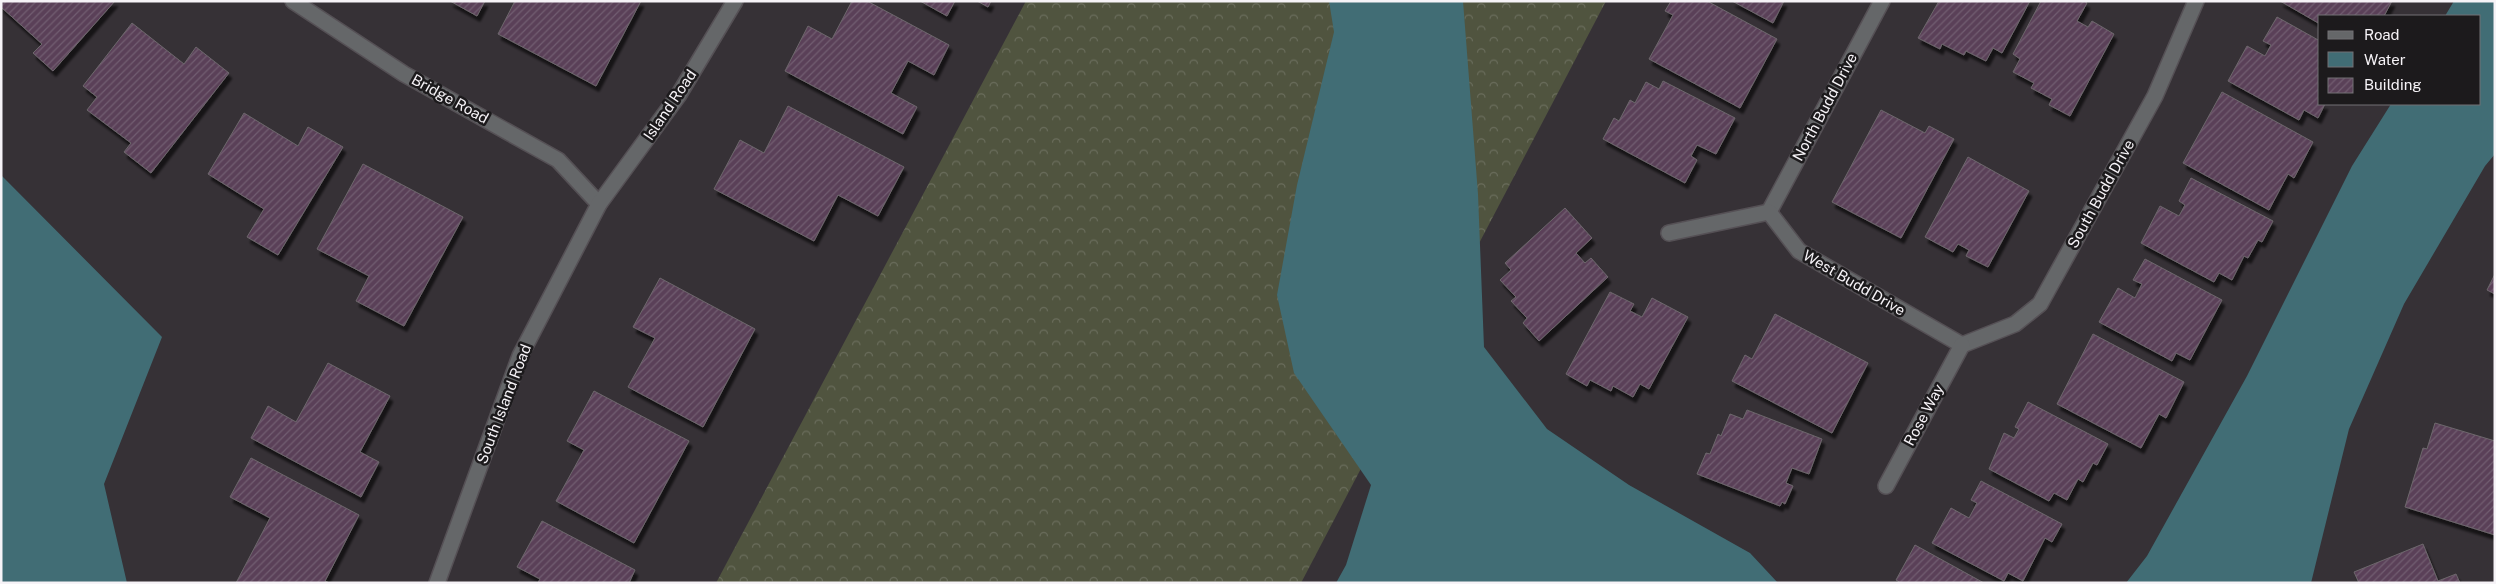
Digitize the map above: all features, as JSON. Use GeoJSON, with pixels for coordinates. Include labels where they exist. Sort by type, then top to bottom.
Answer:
{"type":"FeatureCollection","features":[{"type":"Feature","properties":{"kind":"street","name":"Bridge Road"},"geometry":{"type":"LineString","coordinates":[[293,1],[404,74],[558,160],[600,204]]}},
{"type":"Feature","properties":{"kind":"street","name":"Island Road"},"geometry":{"type":"LineString","coordinates":[[600,204],[678,96],[734,1]]}},
{"type":"Feature","properties":{"kind":"street","name":"North Budd Drive"},"geometry":{"type":"LineString","coordinates":[[1769,212],[1882,1]]}},
{"type":"Feature","properties":{"kind":"street","name":"South Budd Drive"},"geometry":{"type":"LineString","coordinates":[[1962,345],[2015,324],[2040,304],[2155,96],[2196,1]]}},
{"type":"Feature","properties":{"kind":"street","name":"South Island Road"},"geometry":{"type":"LineString","coordinates":[[436,583],[520,356],[600,204]]}},
{"type":"Feature","properties":{"kind":"street"},"geometry":{"type":"LineString","coordinates":[[1669,233],[1769,212]]}},
{"type":"Feature","properties":{"kind":"street","name":"West Budd Drive"},"geometry":{"type":"LineString","coordinates":[[1769,212],[1799,251],[1962,345]]}},
{"type":"Feature","properties":{"kind":"street","name":"Rose Way"},"geometry":{"type":"LineString","coordinates":[[1886,486],[1962,345]]}},
{"type":"Feature","properties":{"kind":"green space"},"geometry":{"type":"Polygon","coordinates":[[[1026,1],[1606,1],[1301,583],[716,583],[1026,1]]]}},
{"type":"Feature","properties":{"kind":"water"},"geometry":{"type":"Polygon","coordinates":[[[1329,1],[1463,1],[1478,194],[1484,347],[1547,429],[1629,485],[1750,553],[1778,583],[1336,583],[1346,565],[1371,485],[1294,373],[1277,295],[1297,185],[1334,32],[1329,1]]]}},
{"type":"Feature","properties":{"kind":"water"},"geometry":{"type":"Polygon","coordinates":[[[2454,1],[2495,1],[2495,154],[2485,166],[2404,304],[2349,429],[2311,583],[2126,583],[2147,556],[2247,376],[2352,166],[2390,105],[2481,105],[2481,15],[2446,15],[2454,1]]]}},
{"type":"Feature","properties":{"kind":"water"},"geometry":{"type":"Polygon","coordinates":[[[1,175],[162,337],[104,484],[127,583],[1,583],[1,175]]]}},
{"type":"Feature","properties":{"kind":"building"},"geometry":{"type":"Polygon","coordinates":[[[1,1],[115,1],[53,71],[33,53],[42,44],[1,7],[1,1]]]}},
{"type":"Feature","properties":{"kind":"building"},"geometry":{"type":"Polygon","coordinates":[[[450,1],[485,1],[477,16],[450,1]]]}},
{"type":"Feature","properties":{"kind":"building"},"geometry":{"type":"Polygon","coordinates":[[[515,1],[641,1],[596,86],[498,34],[515,1]]]}},
{"type":"Feature","properties":{"kind":"building"},"geometry":{"type":"Polygon","coordinates":[[[852,1],[867,1],[949,45],[934,75],[908,61],[891,93],[917,107],[903,134],[785,71],[808,26],[832,39],[852,1]]]}},
{"type":"Feature","properties":{"kind":"building"},"geometry":{"type":"Polygon","coordinates":[[[920,1],[955,1],[947,16],[920,1]]]}},
{"type":"Feature","properties":{"kind":"building"},"geometry":{"type":"Polygon","coordinates":[[[977,1],[991,1],[988,7],[977,1]]]}},
{"type":"Feature","properties":{"kind":"building"},"geometry":{"type":"Polygon","coordinates":[[[1671,1],[1707,1],[1777,39],[1740,108],[1649,59],[1673,15],[1665,11],[1671,1]]]}},
{"type":"Feature","properties":{"kind":"building"},"geometry":{"type":"Polygon","coordinates":[[[1732,1],[1784,1],[1773,23],[1732,1]]]}},
{"type":"Feature","properties":{"kind":"building"},"geometry":{"type":"Polygon","coordinates":[[[1939,1],[2030,1],[2002,53],[1993,48],[1986,61],[1966,51],[1964,55],[1942,44],[1940,49],[1918,38],[1939,1]]]}},
{"type":"Feature","properties":{"kind":"building"},"geometry":{"type":"Polygon","coordinates":[[[2041,1],[2084,1],[2087,3],[2077,21],[2088,27],[2092,21],[2114,34],[2070,116],[2049,105],[2052,99],[2031,88],[2034,83],[2013,72],[2020,59],[2013,54],[2041,1]]]}},
{"type":"Feature","properties":{"kind":"building"},"geometry":{"type":"Polygon","coordinates":[[[2280,1],[2392,1],[2385,15],[2318,15],[2318,23],[2280,1]]]}},
{"type":"Feature","properties":{"kind":"building"},"geometry":{"type":"Polygon","coordinates":[[[2277,17],[2318,40],[2318,105],[2324,105],[2318,118],[2304,110],[2299,120],[2228,81],[2247,46],[2265,56],[2271,45],[2263,41],[2277,17]]]}},
{"type":"Feature","properties":{"kind":"building"},"geometry":{"type":"Polygon","coordinates":[[[132,23],[184,64],[196,47],[229,73],[151,173],[124,152],[131,143],[87,110],[97,97],[83,86],[132,23]]]}},
{"type":"Feature","properties":{"kind":"building"},"geometry":{"type":"Polygon","coordinates":[[[1663,81],[1735,118],[1716,154],[1697,145],[1691,156],[1697,160],[1685,183],[1603,139],[1614,118],[1619,121],[1630,100],[1635,103],[1646,82],[1659,89],[1663,81]]]}},
{"type":"Feature","properties":{"kind":"building"},"geometry":{"type":"Polygon","coordinates":[[[2222,92],[2313,142],[2294,178],[2288,174],[2269,210],[2183,163],[2222,92]]]}},
{"type":"Feature","properties":{"kind":"building"},"geometry":{"type":"Polygon","coordinates":[[[788,106],[904,167],[878,216],[838,195],[814,241],[714,189],[740,140],[764,153],[788,106]]]}},
{"type":"Feature","properties":{"kind":"building"},"geometry":{"type":"Polygon","coordinates":[[[1881,110],[1925,133],[1929,126],[1954,139],[1901,238],[1832,202],[1881,110]]]}},
{"type":"Feature","properties":{"kind":"building"},"geometry":{"type":"Polygon","coordinates":[[[244,113],[298,146],[308,127],[343,147],[278,255],[247,237],[264,209],[208,174],[244,113]]]}},
{"type":"Feature","properties":{"kind":"building"},"geometry":{"type":"Polygon","coordinates":[[[1968,157],[2029,191],[1988,267],[1966,256],[1969,250],[1958,244],[1953,252],[1925,237],[1968,157]]]}},
{"type":"Feature","properties":{"kind":"building"},"geometry":{"type":"Polygon","coordinates":[[[363,164],[463,217],[404,326],[356,301],[369,276],[317,249],[363,164]]]}},
{"type":"Feature","properties":{"kind":"building"},"geometry":{"type":"Polygon","coordinates":[[[2191,178],[2273,221],[2262,242],[2258,240],[2248,258],[2244,256],[2232,280],[2219,273],[2214,282],[2141,243],[2160,206],[2179,216],[2185,205],[2179,201],[2191,178]]]}},
{"type":"Feature","properties":{"kind":"building"},"geometry":{"type":"Polygon","coordinates":[[[1565,208],[1592,238],[1576,253],[1585,263],[1591,258],[1608,277],[1539,341],[1523,323],[1527,318],[1511,301],[1516,297],[1500,280],[1511,270],[1505,263],[1565,208]]]}},
{"type":"Feature","properties":{"kind":"building"},"geometry":{"type":"Polygon","coordinates":[[[2145,259],[2222,300],[2190,360],[2176,353],[2172,361],[2099,322],[2118,288],[2135,298],[2142,284],[2133,280],[2145,259]]]}},
{"type":"Feature","properties":{"kind":"building"},"geometry":{"type":"Polygon","coordinates":[[[2495,274],[2495,294],[2487,290],[2495,274]]]}},
{"type":"Feature","properties":{"kind":"building"},"geometry":{"type":"Polygon","coordinates":[[[660,278],[755,329],[703,427],[628,387],[655,338],[633,327],[660,278]]]}},
{"type":"Feature","properties":{"kind":"building"},"geometry":{"type":"Polygon","coordinates":[[[1610,292],[1634,304],[1630,311],[1642,317],[1652,298],[1688,317],[1649,389],[1640,384],[1633,397],[1613,386],[1611,391],[1590,380],[1587,386],[1566,374],[1610,292]]]}},
{"type":"Feature","properties":{"kind":"building"},"geometry":{"type":"Polygon","coordinates":[[[1775,314],[1868,363],[1832,433],[1732,381],[1745,355],[1752,359],[1775,314]]]}},
{"type":"Feature","properties":{"kind":"building"},"geometry":{"type":"Polygon","coordinates":[[[2093,334],[2184,382],[2166,418],[2159,414],[2141,448],[2057,404],[2093,334]]]}},
{"type":"Feature","properties":{"kind":"building"},"geometry":{"type":"Polygon","coordinates":[[[328,363],[390,396],[360,452],[379,462],[361,497],[251,438],[268,406],[296,422],[328,363]]]}},
{"type":"Feature","properties":{"kind":"building"},"geometry":{"type":"Polygon","coordinates":[[[594,391],[689,441],[634,543],[556,501],[584,450],[567,441],[594,391]]]}},
{"type":"Feature","properties":{"kind":"building"},"geometry":{"type":"Polygon","coordinates":[[[2028,402],[2108,444],[2097,465],[2093,463],[2083,482],[2078,479],[2067,500],[2054,493],[2049,501],[1989,469],[2004,433],[2014,438],[2019,429],[2015,427],[2028,402]]]}},
{"type":"Feature","properties":{"kind":"building"},"geometry":{"type":"Polygon","coordinates":[[[1747,410],[1822,439],[1809,474],[1792,468],[1786,483],[1793,486],[1785,504],[1782,502],[1780,506],[1697,474],[1706,453],[1710,454],[1718,434],[1721,436],[1730,414],[1743,419],[1747,410]]]}},
{"type":"Feature","properties":{"kind":"building"},"geometry":{"type":"Polygon","coordinates":[[[2435,423],[2495,441],[2495,535],[2405,507],[2423,448],[2427,449],[2435,423]]]}},
{"type":"Feature","properties":{"kind":"building"},"geometry":{"type":"Polygon","coordinates":[[[251,458],[359,515],[325,581],[329,583],[236,583],[270,518],[230,497],[251,458]]]}},
{"type":"Feature","properties":{"kind":"building"},"geometry":{"type":"Polygon","coordinates":[[[1981,481],[2062,524],[2052,542],[2045,538],[2023,581],[2008,573],[2004,581],[1932,543],[1951,508],[1969,518],[1977,503],[1971,500],[1981,481]]]}},
{"type":"Feature","properties":{"kind":"building"},"geometry":{"type":"Polygon","coordinates":[[[542,521],[635,570],[629,583],[538,583],[540,579],[517,567],[542,521]]]}},
{"type":"Feature","properties":{"kind":"building"},"geometry":{"type":"Polygon","coordinates":[[[2423,544],[2438,581],[2456,574],[2460,583],[2359,583],[2354,572],[2423,544]]]}},
{"type":"Feature","properties":{"kind":"building"},"geometry":{"type":"Polygon","coordinates":[[[1915,545],[1984,583],[1901,583],[1896,580],[1915,545]]]}}]}
